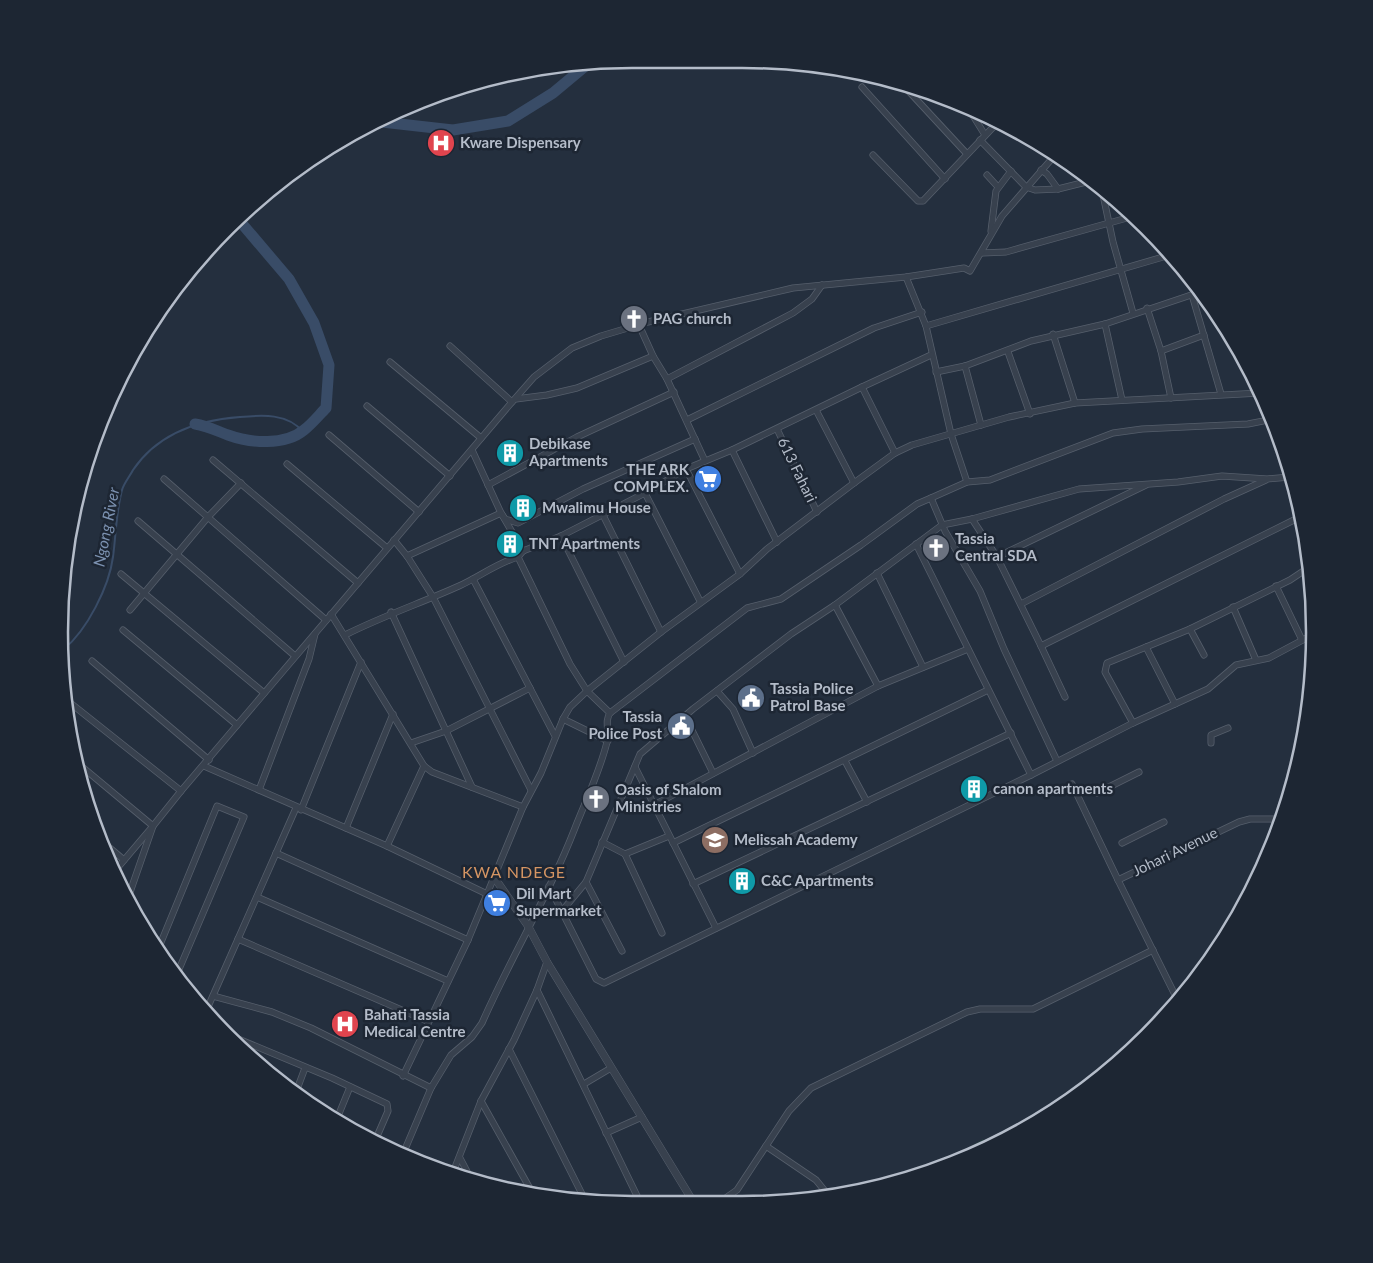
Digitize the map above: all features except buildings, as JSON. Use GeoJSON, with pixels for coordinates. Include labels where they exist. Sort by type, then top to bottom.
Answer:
{"type":"FeatureCollection","features":[{"type":"Feature","properties":{"kind":"street"},"geometry":{"type":"LineString","coordinates":[[862,88],[945,179]]}},
{"type":"Feature","properties":{"kind":"street"},"geometry":{"type":"LineString","coordinates":[[911,94],[966,154]]}},
{"type":"Feature","properties":{"kind":"street"},"geometry":{"type":"LineString","coordinates":[[972,117],[982,138],[1026,187],[1035,190],[1058,189],[1082,182]]}},
{"type":"Feature","properties":{"kind":"street"},"geometry":{"type":"LineString","coordinates":[[873,155],[920,202],[945,179],[966,154],[993,127]]}},
{"type":"Feature","properties":{"kind":"street"},"geometry":{"type":"LineString","coordinates":[[119,866],[237,724],[534,377],[572,348],[601,336],[639,325],[723,303],[793,288],[906,277],[964,268],[970,271],[991,234],[1026,187],[1050,160]]}},
{"type":"Feature","properties":{"kind":"street"},"geometry":{"type":"LineString","coordinates":[[1041,170],[1047,174],[1058,189]]}},
{"type":"Feature","properties":{"kind":"street"},"geometry":{"type":"LineString","coordinates":[[991,234],[998,187],[1011,171]]}},
{"type":"Feature","properties":{"kind":"street"},"geometry":{"type":"LineString","coordinates":[[986,175],[998,187]]}},
{"type":"Feature","properties":{"kind":"street"},"geometry":{"type":"LineString","coordinates":[[1104,200],[1133,314]]}},
{"type":"Feature","properties":{"kind":"street"},"geometry":{"type":"LineString","coordinates":[[982,252],[1006,252],[1125,219]]}},
{"type":"Feature","properties":{"kind":"street"},"geometry":{"type":"LineString","coordinates":[[926,326],[1163,257]]}},
{"type":"Feature","properties":{"kind":"street"},"geometry":{"type":"LineString","coordinates":[[906,277],[922,312],[951,434],[967,482]]}},
{"type":"Feature","properties":{"kind":"street"},"geometry":{"type":"LineString","coordinates":[[667,379],[793,313],[812,299],[822,285]]}},
{"type":"Feature","properties":{"kind":"street"},"geometry":{"type":"LineString","coordinates":[[936,372],[965,366],[1008,352],[1053,334],[1104,324],[1147,308],[1192,295],[1221,394]]}},
{"type":"Feature","properties":{"kind":"street"},"geometry":{"type":"LineString","coordinates":[[1147,308],[1161,351],[1171,398]]}},
{"type":"Feature","properties":{"kind":"street"},"geometry":{"type":"LineString","coordinates":[[687,420],[874,328],[922,312]]}},
{"type":"Feature","properties":{"kind":"street"},"geometry":{"type":"LineString","coordinates":[[1104,324],[1122,400]]}},
{"type":"Feature","properties":{"kind":"street"},"geometry":{"type":"LineString","coordinates":[[639,325],[653,356],[674,392],[705,461]]}},
{"type":"Feature","properties":{"kind":"street"},"geometry":{"type":"LineString","coordinates":[[1053,334],[1075,403]]}},
{"type":"Feature","properties":{"kind":"street"},"geometry":{"type":"LineString","coordinates":[[1161,351],[1204,335]]}},
{"type":"Feature","properties":{"kind":"street"},"geometry":{"type":"LineString","coordinates":[[450,346],[514,400],[577,388],[653,356]]}},
{"type":"Feature","properties":{"kind":"street"},"geometry":{"type":"LineString","coordinates":[[1008,352],[1030,414]]}},
{"type":"Feature","properties":{"kind":"street"},"geometry":{"type":"LineString","coordinates":[[345,635],[391,612],[433,597],[473,579],[518,556],[523,551],[561,536],[603,515],[686,469],[732,450],[931,355]]}},
{"type":"Feature","properties":{"kind":"street"},"geometry":{"type":"LineString","coordinates":[[390,362],[481,438]]}},
{"type":"Feature","properties":{"kind":"street"},"geometry":{"type":"LineString","coordinates":[[965,366],[981,426]]}},
{"type":"Feature","properties":{"kind":"street"},"geometry":{"type":"LineString","coordinates":[[862,387],[894,453]]}},
{"type":"Feature","properties":{"kind":"street"},"geometry":{"type":"LineString","coordinates":[[488,485],[577,437],[674,392]]}},
{"type":"Feature","properties":{"kind":"street"},"geometry":{"type":"LineString","coordinates":[[403,1076],[427,1021],[468,940],[523,807],[541,773],[554,736],[570,707],[587,691],[700,601],[740,574],[776,542],[894,453],[919,442],[1008,417],[1030,414],[1075,403],[1252,393]]}},
{"type":"Feature","properties":{"kind":"street"},"geometry":{"type":"LineString","coordinates":[[367,406],[450,476]]}},
{"type":"Feature","properties":{"kind":"street"},"geometry":{"type":"LineString","coordinates":[[816,410],[854,482]]}},
{"type":"Feature","properties":{"kind":"street"},"geometry":{"type":"LineString","coordinates":[[406,1148],[431,1088],[453,1052],[472,1037],[482,1023],[549,886],[574,830],[608,741],[607,720],[610,713],[747,608],[782,599],[907,511],[931,498],[967,482],[990,480],[1113,433],[1142,429],[1248,424],[1264,420]]}},
{"type":"Feature","properties":{"kind":"street","name":"613 Fahari"},"geometry":{"type":"LineString","coordinates":[[777,429],[817,512]]}},
{"type":"Feature","properties":{"kind":"street"},"geometry":{"type":"LineString","coordinates":[[329,435],[419,512]]}},
{"type":"Feature","properties":{"kind":"street"},"geometry":{"type":"LineString","coordinates":[[501,513],[508,521],[521,522],[583,489],[695,439]]}},
{"type":"Feature","properties":{"kind":"street"},"geometry":{"type":"LineString","coordinates":[[472,450],[501,513],[523,551]]}},
{"type":"Feature","properties":{"kind":"street"},"geometry":{"type":"LineString","coordinates":[[732,450],[776,542]]}},
{"type":"Feature","properties":{"kind":"street"},"geometry":{"type":"LineString","coordinates":[[213,460],[358,582]]}},
{"type":"Feature","properties":{"kind":"street"},"geometry":{"type":"LineString","coordinates":[[287,464],[387,548]]}},
{"type":"Feature","properties":{"kind":"street"},"geometry":{"type":"LineString","coordinates":[[686,469],[740,574]]}},
{"type":"Feature","properties":{"kind":"street"},"geometry":{"type":"LineString","coordinates":[[562,911],[586,882],[640,754],[685,716],[791,634],[835,605],[942,525],[972,519],[1079,489],[1178,482],[1222,476],[1268,479],[1284,478]]}},
{"type":"Feature","properties":{"kind":"street"},"geometry":{"type":"LineString","coordinates":[[164,479],[326,620]]}},
{"type":"Feature","properties":{"kind":"street"},"geometry":{"type":"LineString","coordinates":[[1021,604],[1224,499],[1268,479]]}},
{"type":"Feature","properties":{"kind":"street"},"geometry":{"type":"LineString","coordinates":[[130,610],[208,517],[241,483]]}},
{"type":"Feature","properties":{"kind":"street"},"geometry":{"type":"LineString","coordinates":[[997,556],[1149,484]]}},
{"type":"Feature","properties":{"kind":"street"},"geometry":{"type":"LineString","coordinates":[[645,493],[700,601]]}},
{"type":"Feature","properties":{"kind":"street"},"geometry":{"type":"LineString","coordinates":[[931,498],[942,525],[980,591],[1004,649],[1057,761]]}},
{"type":"Feature","properties":{"kind":"street"},"geometry":{"type":"LineString","coordinates":[[407,556],[501,513]]}},
{"type":"Feature","properties":{"kind":"street"},"geometry":{"type":"LineString","coordinates":[[603,515],[661,632]]}},
{"type":"Feature","properties":{"kind":"street"},"geometry":{"type":"LineString","coordinates":[[972,519],[997,556],[1065,697]]}},
{"type":"Feature","properties":{"kind":"street"},"geometry":{"type":"LineString","coordinates":[[1041,646],[1295,520]]}},
{"type":"Feature","properties":{"kind":"street"},"geometry":{"type":"LineString","coordinates":[[138,521],[295,656]]}},
{"type":"Feature","properties":{"kind":"street"},"geometry":{"type":"LineString","coordinates":[[561,536],[624,662]]}},
{"type":"Feature","properties":{"kind":"street"},"geometry":{"type":"LineString","coordinates":[[394,540],[407,556],[433,597],[532,790]]}},
{"type":"Feature","properties":{"kind":"street"},"geometry":{"type":"LineString","coordinates":[[916,544],[1031,775]]}},
{"type":"Feature","properties":{"kind":"street"},"geometry":{"type":"LineString","coordinates":[[518,556],[570,664],[587,691],[610,713]]}},
{"type":"Feature","properties":{"kind":"street"},"geometry":{"type":"LineString","coordinates":[[1133,723],[1104,666],[1107,663],[1190,629],[1290,580],[1302,572]]}},
{"type":"Feature","properties":{"kind":"street"},"geometry":{"type":"LineString","coordinates":[[877,573],[924,667]]}},
{"type":"Feature","properties":{"kind":"street"},"geometry":{"type":"LineString","coordinates":[[121,574],[264,693]]}},
{"type":"Feature","properties":{"kind":"street"},"geometry":{"type":"LineString","coordinates":[[473,579],[554,736]]}},
{"type":"Feature","properties":{"kind":"street"},"geometry":{"type":"LineString","coordinates":[[1276,586],[1302,640]]}},
{"type":"Feature","properties":{"kind":"street"},"geometry":{"type":"LineString","coordinates":[[835,605],[878,686]]}},
{"type":"Feature","properties":{"kind":"street"},"geometry":{"type":"LineString","coordinates":[[1233,607],[1256,660]]}},
{"type":"Feature","properties":{"kind":"street"},"geometry":{"type":"LineString","coordinates":[[391,612],[472,787]]}},
{"type":"Feature","properties":{"kind":"street"},"geometry":{"type":"LineString","coordinates":[[331,614],[394,714],[424,766],[432,772],[523,807]]}},
{"type":"Feature","properties":{"kind":"street"},"geometry":{"type":"LineString","coordinates":[[1190,629],[1204,655]]}},
{"type":"Feature","properties":{"kind":"street"},"geometry":{"type":"LineString","coordinates":[[123,630],[237,724]]}},
{"type":"Feature","properties":{"kind":"street"},"geometry":{"type":"LineString","coordinates":[[259,790],[309,659],[316,633]]}},
{"type":"Feature","properties":{"kind":"street"},"geometry":{"type":"LineString","coordinates":[[549,886],[596,978],[604,983],[1031,775],[1133,723],[1208,689],[1236,665],[1269,658],[1306,638]]}},
{"type":"Feature","properties":{"kind":"street"},"geometry":{"type":"LineString","coordinates":[[1146,647],[1175,704]]}},
{"type":"Feature","properties":{"kind":"street"},"geometry":{"type":"LineString","coordinates":[[654,805],[878,686],[968,649]]}},
{"type":"Feature","properties":{"kind":"street"},"geometry":{"type":"LineString","coordinates":[[92,662],[209,760]]}},
{"type":"Feature","properties":{"kind":"street"},"geometry":{"type":"LineString","coordinates":[[209,1005],[276,853],[299,809],[361,662]]}},
{"type":"Feature","properties":{"kind":"street"},"geometry":{"type":"LineString","coordinates":[[411,743],[446,731],[530,688]]}},
{"type":"Feature","properties":{"kind":"street"},"geometry":{"type":"LineString","coordinates":[[673,842],[845,761],[988,690]]}},
{"type":"Feature","properties":{"kind":"street"},"geometry":{"type":"LineString","coordinates":[[717,691],[733,709],[753,752]]}},
{"type":"Feature","properties":{"kind":"street"},"geometry":{"type":"LineString","coordinates":[[72,704],[181,792]]}},
{"type":"Feature","properties":{"kind":"street"},"geometry":{"type":"LineString","coordinates":[[346,828],[394,714]]}},
{"type":"Feature","properties":{"kind":"street"},"geometry":{"type":"LineString","coordinates":[[685,716],[713,773]]}},
{"type":"Feature","properties":{"kind":"street"},"geometry":{"type":"LineString","coordinates":[[563,718],[608,741]]}},
{"type":"Feature","properties":{"kind":"street"},"geometry":{"type":"LineString","coordinates":[[1211,743],[1211,735],[1228,728]]}},
{"type":"Feature","properties":{"kind":"street"},"geometry":{"type":"LineString","coordinates":[[694,884],[1011,733]]}},
{"type":"Feature","properties":{"kind":"street"},"geometry":{"type":"LineString","coordinates":[[845,761],[867,802]]}},
{"type":"Feature","properties":{"kind":"street"},"geometry":{"type":"LineString","coordinates":[[204,766],[387,846],[487,894]]}},
{"type":"Feature","properties":{"kind":"street"},"geometry":{"type":"LineString","coordinates":[[387,846],[424,766]]}},
{"type":"Feature","properties":{"kind":"street"},"geometry":{"type":"LineString","coordinates":[[635,767],[716,928]]}},
{"type":"Feature","properties":{"kind":"street"},"geometry":{"type":"LineString","coordinates":[[85,769],[153,826]]}},
{"type":"Feature","properties":{"kind":"street"},"geometry":{"type":"LineString","coordinates":[[1097,793],[1138,772]]}},
{"type":"Feature","properties":{"kind":"street"},"geometry":{"type":"LineString","coordinates":[[1072,784],[1118,880]]}},
{"type":"Feature","properties":{"kind":"street"},"geometry":{"type":"LineString","coordinates":[[161,942],[217,806],[244,817],[179,968]]}},
{"type":"Feature","properties":{"kind":"street","name":"Johari Avenue"},"geometry":{"type":"LineString","coordinates":[[1174,993],[1118,880],[1239,822],[1250,819],[1274,819]]}},
{"type":"Feature","properties":{"kind":"street"},"geometry":{"type":"LineString","coordinates":[[1122,843],[1164,822]]}},
{"type":"Feature","properties":{"kind":"street"},"geometry":{"type":"LineString","coordinates":[[131,890],[153,826]]}},
{"type":"Feature","properties":{"kind":"street"},"geometry":{"type":"LineString","coordinates":[[624,854],[669,836]]}},
{"type":"Feature","properties":{"kind":"street"},"geometry":{"type":"LineString","coordinates":[[602,842],[624,854],[662,933]]}},
{"type":"Feature","properties":{"kind":"street"},"geometry":{"type":"LineString","coordinates":[[111,849],[124,860]]}},
{"type":"Feature","properties":{"kind":"street"},"geometry":{"type":"LineString","coordinates":[[276,853],[468,940]]}},
{"type":"Feature","properties":{"kind":"street"},"geometry":{"type":"LineString","coordinates":[[494,877],[528,926],[547,962],[690,1196]]}},
{"type":"Feature","properties":{"kind":"street"},"geometry":{"type":"LineString","coordinates":[[586,882],[622,951]]}},
{"type":"Feature","properties":{"kind":"street"},"geometry":{"type":"LineString","coordinates":[[257,897],[448,981]]}},
{"type":"Feature","properties":{"kind":"street"},"geometry":{"type":"LineString","coordinates":[[238,939],[427,1021]]}},
{"type":"Feature","properties":{"kind":"street"},"geometry":{"type":"LineString","coordinates":[[728,1196],[737,1190],[789,1111],[811,1088],[967,1012],[980,1009],[1033,1009],[1153,950]]}},
{"type":"Feature","properties":{"kind":"street"},"geometry":{"type":"LineString","coordinates":[[456,1168],[481,1101],[509,1049],[537,990],[547,962]]}},
{"type":"Feature","properties":{"kind":"street"},"geometry":{"type":"LineString","coordinates":[[537,990],[637,1196]]}},
{"type":"Feature","properties":{"kind":"street"},"geometry":{"type":"LineString","coordinates":[[213,996],[272,1012],[311,1028],[403,1076],[431,1088]]}},
{"type":"Feature","properties":{"kind":"street"},"geometry":{"type":"LineString","coordinates":[[246,1042],[350,1087],[388,1106],[388,1112],[378,1135]]}},
{"type":"Feature","properties":{"kind":"street"},"geometry":{"type":"LineString","coordinates":[[509,1049],[581,1193]]}},
{"type":"Feature","properties":{"kind":"street"},"geometry":{"type":"LineString","coordinates":[[298,1086],[305,1068]]}},
{"type":"Feature","properties":{"kind":"street"},"geometry":{"type":"LineString","coordinates":[[584,1084],[611,1068]]}},
{"type":"Feature","properties":{"kind":"street"},"geometry":{"type":"LineString","coordinates":[[339,1114],[350,1087]]}},
{"type":"Feature","properties":{"kind":"street"},"geometry":{"type":"LineString","coordinates":[[481,1101],[529,1186]]}},
{"type":"Feature","properties":{"kind":"street"},"geometry":{"type":"LineString","coordinates":[[606,1133],[642,1116]]}},
{"type":"Feature","properties":{"kind":"street"},"geometry":{"type":"LineString","coordinates":[[766,1146],[816,1180],[824,1190]]}},
{"type":"Feature","properties":{"kind":"street"},"geometry":{"type":"LineString","coordinates":[[460,1158],[466,1171]]}},
{"type":"Feature","properties":{"kind":"waterway","name":"Ngong River"},"geometry":{"type":"LineString","coordinates":[[389,123],[453,130],[508,121],[553,93],[580,70]]}},
{"type":"Feature","properties":{"kind":"waterway","name":"Ngong River"},"geometry":{"type":"LineString","coordinates":[[195,424],[246,440],[277,441],[287,439],[304,430],[326,408],[329,365],[314,323],[289,279],[242,224]]}},
{"type":"Feature","properties":{"kind":"waterway","name":"Ngong River"},"geometry":{"type":"LineString","coordinates":[[68,645],[89,619],[107,581],[111,569],[118,507],[123,487],[143,457],[154,447],[167,438],[194,425],[240,417],[266,416],[282,418],[290,421],[303,432]]}},
{"type":"Feature","properties":{"kind":"place","name":"Kware Dispensary"},"geometry":{"type":"Point","coordinates":[441,143]}},
{"type":"Feature","properties":{"kind":"place","name":"PAG church"},"geometry":{"type":"Point","coordinates":[634,319]}},
{"type":"Feature","properties":{"kind":"place","name":"Debikase Apartments"},"geometry":{"type":"Point","coordinates":[510,453]}},
{"type":"Feature","properties":{"kind":"place","name":"THE ARK COMPLEX."},"geometry":{"type":"Point","coordinates":[708,479]}},
{"type":"Feature","properties":{"kind":"place","name":"Mwalimu House"},"geometry":{"type":"Point","coordinates":[523,508]}},
{"type":"Feature","properties":{"kind":"place","name":"TNT Apartments"},"geometry":{"type":"Point","coordinates":[510,544]}},
{"type":"Feature","properties":{"kind":"place","name":"Tassia Central SDA"},"geometry":{"type":"Point","coordinates":[936,548]}},
{"type":"Feature","properties":{"kind":"place","name":"Tassia Police Patrol Base"},"geometry":{"type":"Point","coordinates":[751,698]}},
{"type":"Feature","properties":{"kind":"place","name":"Tassia Police Post"},"geometry":{"type":"Point","coordinates":[681,726]}},
{"type":"Feature","properties":{"kind":"place","name":"canon apartments"},"geometry":{"type":"Point","coordinates":[974,789]}},
{"type":"Feature","properties":{"kind":"place","name":"Oasis of Shalom Ministries"},"geometry":{"type":"Point","coordinates":[596,799]}},
{"type":"Feature","properties":{"kind":"place","name":"Melissah Academy"},"geometry":{"type":"Point","coordinates":[715,840]}},
{"type":"Feature","properties":{"kind":"place","name":"C&C Apartments"},"geometry":{"type":"Point","coordinates":[742,881]}},
{"type":"Feature","properties":{"kind":"place","name":"Dil Mart Supermarket"},"geometry":{"type":"Point","coordinates":[497,903]}},
{"type":"Feature","properties":{"kind":"place","name":"Bahati Tassia Medical Centre"},"geometry":{"type":"Point","coordinates":[345,1024]}},
{"type":"Feature","properties":{"kind":"district","name":"KWA NDEGE"},"geometry":{"type":"Point","coordinates":[514,872]}}]}
